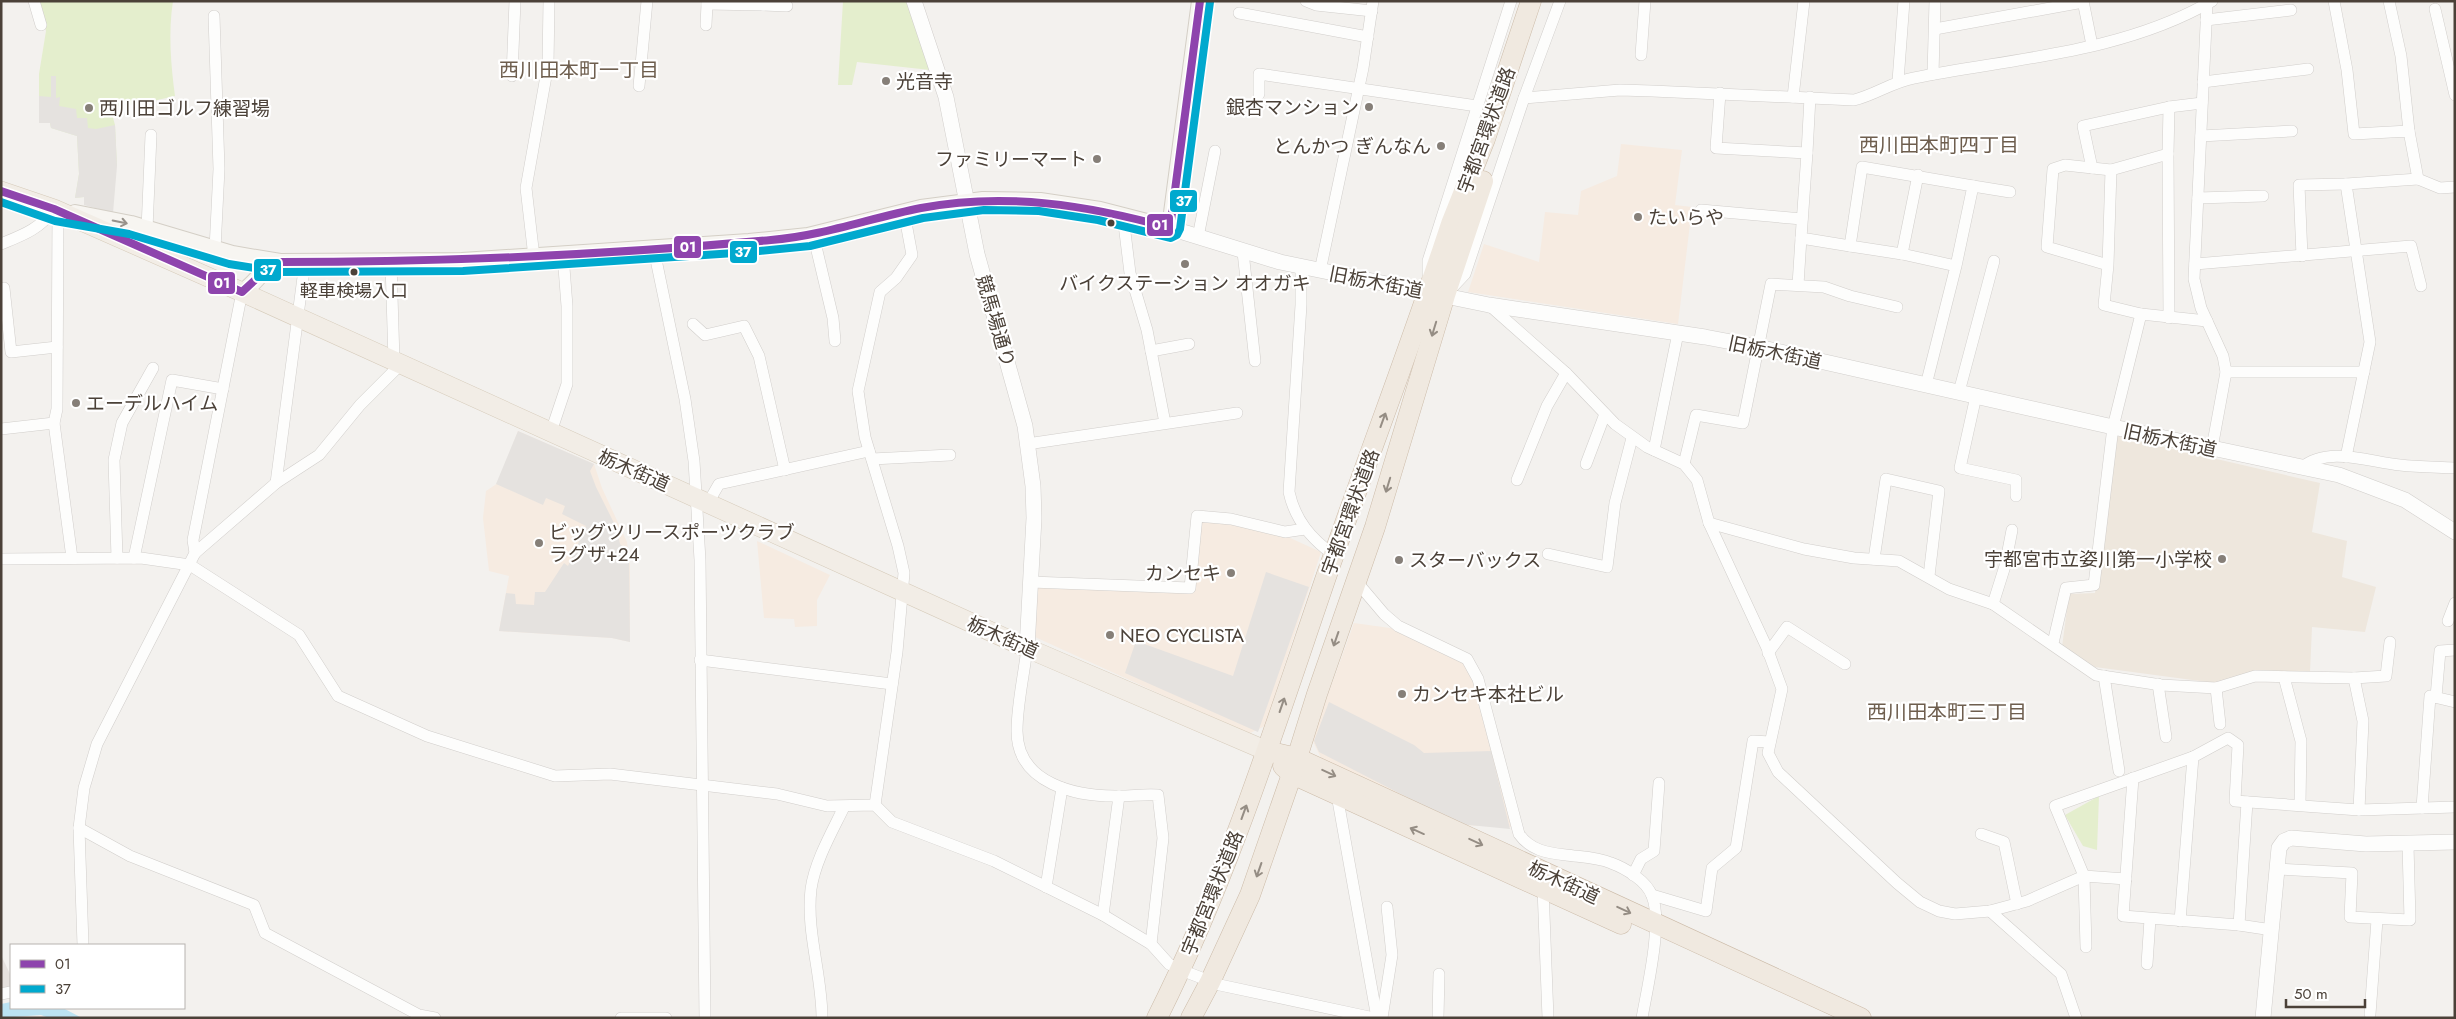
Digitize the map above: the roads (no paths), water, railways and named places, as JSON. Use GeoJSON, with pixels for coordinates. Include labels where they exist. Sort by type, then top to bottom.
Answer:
{"type":"FeatureCollection","features":[{"type":"Feature","properties":{"kind":"highway","name":"宇都宮環状道路"},"geometry":{"type":"LineString","coordinates":[[1190,1018],[1210,982],[1250,895],[1378,518],[1437,294],[1451,224],[1485,139],[1531,1]]}},
{"type":"Feature","properties":{"kind":"highway","name":"宇都宮環状道路"},"geometry":{"type":"LineString","coordinates":[[1157,1018],[1181,970],[1221,875],[1334,555],[1437,294],[1545,1]]}},
{"type":"Feature","properties":{"kind":"highway","name":"栃木街道"},"geometry":{"type":"LineString","coordinates":[[1266,752],[1655,932],[1828,1018]]}},
{"type":"Feature","properties":{"kind":"highway","name":"栃木街道"},"geometry":{"type":"LineString","coordinates":[[1294,766],[1338,795],[1543,888],[1655,932],[1861,1018]]}},
{"type":"Feature","properties":{"kind":"main road"},"geometry":{"type":"LineString","coordinates":[[1170,228],[1200,1]]}},
{"type":"Feature","properties":{"kind":"main road","name":"栃木街道"},"geometry":{"type":"LineString","coordinates":[[1,190],[56,210],[242,292],[1027,648],[1266,752]]}},
{"type":"Feature","properties":{"kind":"main road","name":"旧栃木街道"},"geometry":{"type":"LineString","coordinates":[[56,210],[147,229],[274,264],[305,262],[391,263],[534,257],[778,240],[813,234],[904,212],[966,202],[1040,201],[1123,216],[1170,228]]}},
{"type":"Feature","properties":{"kind":"main road"},"geometry":{"type":"LineString","coordinates":[[147,229],[152,236],[229,259],[274,264]]}},
{"type":"Feature","properties":{"kind":"main road"},"geometry":{"type":"LineString","coordinates":[[242,292],[274,264]]}},
{"type":"Feature","properties":{"kind":"main road"},"geometry":{"type":"LineString","coordinates":[[268,304],[262,290],[263,276],[274,264]]}},
{"type":"Feature","properties":{"kind":"street"},"geometry":{"type":"LineString","coordinates":[[34,1],[41,25]]}},
{"type":"Feature","properties":{"kind":"street"},"geometry":{"type":"LineString","coordinates":[[512,76],[515,1]]}},
{"type":"Feature","properties":{"kind":"street"},"geometry":{"type":"LineString","coordinates":[[534,257],[526,188],[548,65],[549,1]]}},
{"type":"Feature","properties":{"kind":"street"},"geometry":{"type":"LineString","coordinates":[[639,86],[647,1]]}},
{"type":"Feature","properties":{"kind":"street","name":"競馬場通り"},"geometry":{"type":"LineString","coordinates":[[914,1],[946,97],[977,254],[1017,395],[1027,444],[1034,518],[1027,648]]}},
{"type":"Feature","properties":{"kind":"street"},"geometry":{"type":"LineString","coordinates":[[1306,1],[1316,5],[1372,6],[1359,87],[1320,271]]}},
{"type":"Feature","properties":{"kind":"street"},"geometry":{"type":"LineString","coordinates":[[1511,1],[1428,261],[1437,294],[1465,274],[1524,98],[1560,1]]}},
{"type":"Feature","properties":{"kind":"street"},"geometry":{"type":"LineString","coordinates":[[1641,55],[1645,1]]}},
{"type":"Feature","properties":{"kind":"street"},"geometry":{"type":"LineString","coordinates":[[1793,97],[1804,1]]}},
{"type":"Feature","properties":{"kind":"street"},"geometry":{"type":"LineString","coordinates":[[1898,81],[1904,1]]}},
{"type":"Feature","properties":{"kind":"street"},"geometry":{"type":"LineString","coordinates":[[1933,74],[1935,1]]}},
{"type":"Feature","properties":{"kind":"street"},"geometry":{"type":"LineString","coordinates":[[2334,1],[2347,70],[2354,134],[2409,131]]}},
{"type":"Feature","properties":{"kind":"street"},"geometry":{"type":"LineString","coordinates":[[2389,1],[2401,56],[2409,131],[2418,179]]}},
{"type":"Feature","properties":{"kind":"street"},"geometry":{"type":"LineString","coordinates":[[706,25],[707,2],[763,3],[787,6]]}},
{"type":"Feature","properties":{"kind":"street"},"geometry":{"type":"LineString","coordinates":[[1935,29],[2083,2],[2092,45]]}},
{"type":"Feature","properties":{"kind":"street"},"geometry":{"type":"LineString","coordinates":[[1524,98],[1620,90],[1854,100],[1867,97],[1898,81],[2092,45],[2150,31],[2186,16],[2209,3]]}},
{"type":"Feature","properties":{"kind":"street"},"geometry":{"type":"LineString","coordinates":[[2209,3],[2206,20],[2194,279],[2201,308],[2223,356],[2226,372],[2212,448]]}},
{"type":"Feature","properties":{"kind":"street"},"geometry":{"type":"LineString","coordinates":[[2435,9],[2455,95]]}},
{"type":"Feature","properties":{"kind":"street"},"geometry":{"type":"LineString","coordinates":[[2206,20],[2291,10]]}},
{"type":"Feature","properties":{"kind":"street"},"geometry":{"type":"LineString","coordinates":[[1239,13],[1368,37]]}},
{"type":"Feature","properties":{"kind":"street"},"geometry":{"type":"LineString","coordinates":[[214,16],[219,169],[215,249]]}},
{"type":"Feature","properties":{"kind":"street"},"geometry":{"type":"LineString","coordinates":[[2203,82],[2308,68]]}},
{"type":"Feature","properties":{"kind":"street"},"geometry":{"type":"LineString","coordinates":[[1258,94],[1260,74],[1359,87],[1477,106]]}},
{"type":"Feature","properties":{"kind":"street"},"geometry":{"type":"LineString","coordinates":[[1720,93],[1716,148],[1807,152]]}},
{"type":"Feature","properties":{"kind":"street"},"geometry":{"type":"LineString","coordinates":[[1798,284],[1810,98]]}},
{"type":"Feature","properties":{"kind":"street"},"geometry":{"type":"LineString","coordinates":[[2092,168],[2083,126],[2169,107],[2202,103]]}},
{"type":"Feature","properties":{"kind":"street"},"geometry":{"type":"LineString","coordinates":[[2169,107],[2169,318]]}},
{"type":"Feature","properties":{"kind":"street"},"geometry":{"type":"LineString","coordinates":[[2201,136],[2292,131]]}},
{"type":"Feature","properties":{"kind":"street"},"geometry":{"type":"LineString","coordinates":[[147,229],[151,135]]}},
{"type":"Feature","properties":{"kind":"street"},"geometry":{"type":"LineString","coordinates":[[1198,238],[1215,151]]}},
{"type":"Feature","properties":{"kind":"street"},"geometry":{"type":"LineString","coordinates":[[2108,265],[2047,247],[2053,169],[2065,165],[2111,170],[2168,154]]}},
{"type":"Feature","properties":{"kind":"street"},"geometry":{"type":"LineString","coordinates":[[1850,246],[1862,167],[2010,192]]}},
{"type":"Feature","properties":{"kind":"street"},"geometry":{"type":"LineString","coordinates":[[2111,170],[2108,265],[2104,305],[2141,314],[2207,321]]}},
{"type":"Feature","properties":{"kind":"street"},"geometry":{"type":"LineString","coordinates":[[1902,254],[1918,175]]}},
{"type":"Feature","properties":{"kind":"street"},"geometry":{"type":"LineString","coordinates":[[2302,256],[2299,185],[2418,179],[2440,188],[2455,187]]}},
{"type":"Feature","properties":{"kind":"street"},"geometry":{"type":"LineString","coordinates":[[2346,184],[2370,342],[2346,456]]}},
{"type":"Feature","properties":{"kind":"street"},"geometry":{"type":"LineString","coordinates":[[1926,385],[1956,266],[1972,186]]}},
{"type":"Feature","properties":{"kind":"street"},"geometry":{"type":"LineString","coordinates":[[2198,198],[2263,196]]}},
{"type":"Feature","properties":{"kind":"street"},"geometry":{"type":"LineString","coordinates":[[1,244],[31,232],[56,210]]}},
{"type":"Feature","properties":{"kind":"street"},"geometry":{"type":"LineString","coordinates":[[56,210],[57,409],[54,422],[72,558]]}},
{"type":"Feature","properties":{"kind":"street"},"geometry":{"type":"LineString","coordinates":[[1701,210],[1802,219]]}},
{"type":"Feature","properties":{"kind":"street"},"geometry":{"type":"LineString","coordinates":[[875,806],[892,684],[904,573],[898,546],[865,437],[858,391],[880,292],[896,278],[912,255],[904,212]]}},
{"type":"Feature","properties":{"kind":"street"},"geometry":{"type":"LineString","coordinates":[[1123,216],[1130,273],[1151,351],[1165,423]]}},
{"type":"Feature","properties":{"kind":"street","name":"旧栃木街道"},"geometry":{"type":"LineString","coordinates":[[1170,228],[1243,252],[1301,267],[1489,305],[1758,347],[2113,427],[2339,475],[2377,488],[2404,500],[2455,532]]}},
{"type":"Feature","properties":{"kind":"street"},"geometry":{"type":"LineString","coordinates":[[813,234],[833,318],[835,341]]}},
{"type":"Feature","properties":{"kind":"street"},"geometry":{"type":"LineString","coordinates":[[1802,238],[1902,254],[1956,266]]}},
{"type":"Feature","properties":{"kind":"street"},"geometry":{"type":"LineString","coordinates":[[2195,264],[2410,246],[2421,286]]}},
{"type":"Feature","properties":{"kind":"street"},"geometry":{"type":"LineString","coordinates":[[654,250],[702,500],[700,660],[705,1018]]}},
{"type":"Feature","properties":{"kind":"street"},"geometry":{"type":"LineString","coordinates":[[1243,252],[1255,360]]}},
{"type":"Feature","properties":{"kind":"street"},"geometry":{"type":"LineString","coordinates":[[551,432],[567,384],[567,306],[563,255]]}},
{"type":"Feature","properties":{"kind":"street"},"geometry":{"type":"LineString","coordinates":[[1959,392],[1994,261]]}},
{"type":"Feature","properties":{"kind":"street"},"geometry":{"type":"LineString","coordinates":[[276,483],[305,262]]}},
{"type":"Feature","properties":{"kind":"street"},"geometry":{"type":"LineString","coordinates":[[83,944],[79,828],[84,788],[97,744],[195,553],[276,483],[318,456],[398,362],[391,263]]}},
{"type":"Feature","properties":{"kind":"street"},"geometry":{"type":"LineString","coordinates":[[1301,267],[1289,482],[1295,515],[1314,540],[1334,555]]}},
{"type":"Feature","properties":{"kind":"street"},"geometry":{"type":"LineString","coordinates":[[1684,464],[1696,415],[1743,423],[1771,284],[1798,284],[1824,287],[1850,296],[1897,307]]}},
{"type":"Feature","properties":{"kind":"street"},"geometry":{"type":"LineString","coordinates":[[4,288],[11,352],[57,347]]}},
{"type":"Feature","properties":{"kind":"street"},"geometry":{"type":"LineString","coordinates":[[195,553],[193,540],[242,292]]}},
{"type":"Feature","properties":{"kind":"street"},"geometry":{"type":"LineString","coordinates":[[1489,305],[1566,374],[1605,414],[1632,438],[1684,464],[1697,480],[1709,523],[1768,653],[1782,689],[1768,754],[1778,772],[1920,902],[1939,911],[1955,914],[1990,911],[2017,904],[2084,876],[2126,879]]}},
{"type":"Feature","properties":{"kind":"street"},"geometry":{"type":"LineString","coordinates":[[2053,643],[2066,588],[2094,585],[2113,427],[2141,314]]}},
{"type":"Feature","properties":{"kind":"street"},"geometry":{"type":"LineString","coordinates":[[693,324],[705,335],[744,326],[758,356],[785,470]]}},
{"type":"Feature","properties":{"kind":"street"},"geometry":{"type":"LineString","coordinates":[[1654,450],[1678,333]]}},
{"type":"Feature","properties":{"kind":"street"},"geometry":{"type":"LineString","coordinates":[[1151,351],[1189,344]]}},
{"type":"Feature","properties":{"kind":"street"},"geometry":{"type":"LineString","coordinates":[[117,558],[114,460],[122,423],[154,368]]}},
{"type":"Feature","properties":{"kind":"street"},"geometry":{"type":"LineString","coordinates":[[2226,372],[2364,372]]}},
{"type":"Feature","properties":{"kind":"street"},"geometry":{"type":"LineString","coordinates":[[1517,480],[1547,406],[1566,374]]}},
{"type":"Feature","properties":{"kind":"street"},"geometry":{"type":"LineString","coordinates":[[134,558],[172,380],[223,390]]}},
{"type":"Feature","properties":{"kind":"street"},"geometry":{"type":"LineString","coordinates":[[1976,396],[1960,468],[2016,480],[2016,496]]}},
{"type":"Feature","properties":{"kind":"street"},"geometry":{"type":"LineString","coordinates":[[1027,444],[1237,413]]}},
{"type":"Feature","properties":{"kind":"street"},"geometry":{"type":"LineString","coordinates":[[1586,464],[1605,414]]}},
{"type":"Feature","properties":{"kind":"street"},"geometry":{"type":"LineString","coordinates":[[1,428],[54,422]]}},
{"type":"Feature","properties":{"kind":"street"},"geometry":{"type":"LineString","coordinates":[[1548,554],[1607,567],[1615,503],[1632,438]]}},
{"type":"Feature","properties":{"kind":"street"},"geometry":{"type":"LineString","coordinates":[[702,500],[719,484],[785,470],[871,455],[950,455]]}},
{"type":"Feature","properties":{"kind":"street"},"geometry":{"type":"LineString","coordinates":[[2301,468],[2306,463],[2322,458],[2346,456],[2399,465],[2455,468]]}},
{"type":"Feature","properties":{"kind":"street"},"geometry":{"type":"LineString","coordinates":[[1874,558],[1886,479],[1939,491],[1929,576]]}},
{"type":"Feature","properties":{"kind":"street"},"geometry":{"type":"LineString","coordinates":[[1031,582],[1190,588],[1197,516],[1232,519],[1285,532],[1305,529]]}},
{"type":"Feature","properties":{"kind":"street"},"geometry":{"type":"LineString","coordinates":[[1709,523],[1804,549],[1854,558],[1899,561],[1950,589],[1993,604],[2053,643],[2096,675],[2158,684],[2216,688],[2255,676],[2354,678],[2386,676],[2390,642]]}},
{"type":"Feature","properties":{"kind":"street"},"geometry":{"type":"LineString","coordinates":[[1993,604],[2012,530]]}},
{"type":"Feature","properties":{"kind":"street"},"geometry":{"type":"LineString","coordinates":[[1,559],[134,558],[190,565],[299,635],[338,696],[427,736],[555,776],[610,774],[777,794],[827,806],[844,808],[875,806],[892,822],[994,861],[1103,915],[1151,944],[1169,964],[1181,970],[1210,982],[1375,1018],[1338,795]]}},
{"type":"Feature","properties":{"kind":"street"},"geometry":{"type":"LineString","coordinates":[[1356,581],[1384,614],[1398,626],[1461,655],[1473,666],[1519,834],[1523,841],[1532,847],[1551,854],[1603,860],[1633,875],[1652,895],[1706,911],[1712,868],[1736,848],[1753,741],[1770,742]]}},
{"type":"Feature","properties":{"kind":"street"},"geometry":{"type":"LineString","coordinates":[[2448,621],[2455,603]]}},
{"type":"Feature","properties":{"kind":"street"},"geometry":{"type":"LineString","coordinates":[[1768,653],[1788,627],[1844,664]]}},
{"type":"Feature","properties":{"kind":"street"},"geometry":{"type":"LineString","coordinates":[[1027,648],[1017,732],[1024,762],[1040,779],[1072,792],[1119,796],[1158,795],[1163,838],[1151,944]]}},
{"type":"Feature","properties":{"kind":"street"},"geometry":{"type":"LineString","coordinates":[[2436,697],[2440,650],[2455,650]]}},
{"type":"Feature","properties":{"kind":"street"},"geometry":{"type":"LineString","coordinates":[[700,660],[892,684]]}},
{"type":"Feature","properties":{"kind":"street"},"geometry":{"type":"LineString","coordinates":[[2104,676],[2119,771]]}},
{"type":"Feature","properties":{"kind":"street"},"geometry":{"type":"LineString","coordinates":[[2284,677],[2301,741],[2300,805]]}},
{"type":"Feature","properties":{"kind":"street"},"geometry":{"type":"LineString","coordinates":[[2354,678],[2362,721],[2359,810]]}},
{"type":"Feature","properties":{"kind":"street"},"geometry":{"type":"LineString","coordinates":[[2158,684],[2166,737]]}},
{"type":"Feature","properties":{"kind":"street"},"geometry":{"type":"LineString","coordinates":[[2216,688],[2220,724]]}},
{"type":"Feature","properties":{"kind":"street"},"geometry":{"type":"LineString","coordinates":[[2422,808],[2430,696],[2455,702]]}},
{"type":"Feature","properties":{"kind":"street"},"geometry":{"type":"LineString","coordinates":[[2086,947],[2084,876],[2055,806],[2193,757],[2228,738],[2238,745],[2235,801],[2359,810],[2455,807]]}},
{"type":"Feature","properties":{"kind":"street"},"geometry":{"type":"LineString","coordinates":[[2180,921],[2193,757]]}},
{"type":"Feature","properties":{"kind":"street"},"geometry":{"type":"LineString","coordinates":[[2133,778],[2123,916],[2239,925],[2272,930]]}},
{"type":"Feature","properties":{"kind":"street"},"geometry":{"type":"LineString","coordinates":[[1633,875],[1641,859],[1654,851],[1659,783]]}},
{"type":"Feature","properties":{"kind":"street"},"geometry":{"type":"LineString","coordinates":[[1046,887],[1062,788]]}},
{"type":"Feature","properties":{"kind":"street"},"geometry":{"type":"LineString","coordinates":[[1103,915],[1119,796]]}},
{"type":"Feature","properties":{"kind":"street"},"geometry":{"type":"LineString","coordinates":[[2239,925],[2248,802]]}},
{"type":"Feature","properties":{"kind":"street"},"geometry":{"type":"LineString","coordinates":[[822,1018],[822,998],[811,926],[811,888],[823,852],[844,808]]}},
{"type":"Feature","properties":{"kind":"street"},"geometry":{"type":"LineString","coordinates":[[79,828],[130,856],[254,906],[265,933],[419,1015],[435,1018]]}},
{"type":"Feature","properties":{"kind":"street"},"geometry":{"type":"LineString","coordinates":[[1981,834],[2004,842],[2017,904]]}},
{"type":"Feature","properties":{"kind":"street"},"geometry":{"type":"LineString","coordinates":[[2263,1018],[2279,848],[2284,840],[2291,838],[2408,844],[2455,842]]}},
{"type":"Feature","properties":{"kind":"street"},"geometry":{"type":"LineString","coordinates":[[2277,869],[2352,873],[2350,917],[2377,920],[2410,920],[2408,844]]}},
{"type":"Feature","properties":{"kind":"street"},"geometry":{"type":"LineString","coordinates":[[1543,888],[1548,1018]]}},
{"type":"Feature","properties":{"kind":"street"},"geometry":{"type":"LineString","coordinates":[[1642,1018],[1655,932],[1652,895]]}},
{"type":"Feature","properties":{"kind":"street"},"geometry":{"type":"LineString","coordinates":[[1382,1018],[1392,955],[1387,907]]}},
{"type":"Feature","properties":{"kind":"street"},"geometry":{"type":"LineString","coordinates":[[1990,911],[2018,933],[2061,974],[2076,1018]]}},
{"type":"Feature","properties":{"kind":"street"},"geometry":{"type":"LineString","coordinates":[[2147,964],[2150,919]]}},
{"type":"Feature","properties":{"kind":"street"},"geometry":{"type":"LineString","coordinates":[[2370,1014],[2377,920]]}},
{"type":"Feature","properties":{"kind":"street"},"geometry":{"type":"LineString","coordinates":[[1438,1018],[1439,974]]}},
{"type":"Feature","properties":{"kind":"street"},"geometry":{"type":"LineString","coordinates":[[621,1018],[655,1016],[666,1018]]}},
{"type":"Feature","properties":{"kind":"water"},"geometry":{"type":"Polygon","coordinates":[[[10,1002],[10,1009],[65,1009],[82,1018],[49,1018],[41,1015],[1,1018],[1,1004],[10,1002]]]}},
{"type":"Feature","properties":{"kind":"place","name":"光音寺"},"geometry":{"type":"Point","coordinates":[886,81]}},
{"type":"Feature","properties":{"kind":"place","name":"銀杏マンション"},"geometry":{"type":"Point","coordinates":[1369,107]}},
{"type":"Feature","properties":{"kind":"place","name":"西川田ゴルフ練習場"},"geometry":{"type":"Point","coordinates":[89,108]}},
{"type":"Feature","properties":{"kind":"place","name":"とんかつ ぎんなん"},"geometry":{"type":"Point","coordinates":[1441,146]}},
{"type":"Feature","properties":{"kind":"place","name":"ファミリーマート"},"geometry":{"type":"Point","coordinates":[1097,159]}},
{"type":"Feature","properties":{"kind":"place","name":"たいらや"},"geometry":{"type":"Point","coordinates":[1638,217]}},
{"type":"Feature","properties":{"kind":"place","name":"バイクステーション オオガキ"},"geometry":{"type":"Point","coordinates":[1185,264]}},
{"type":"Feature","properties":{"kind":"place","name":"軽車検場入口"},"geometry":{"type":"Point","coordinates":[354,272]}},
{"type":"Feature","properties":{"kind":"place","name":"エーデルハイム"},"geometry":{"type":"Point","coordinates":[76,403]}},
{"type":"Feature","properties":{"kind":"place","name":"ビッグツリースポーツクラブ ラグザ+24"},"geometry":{"type":"Point","coordinates":[539,543]}},
{"type":"Feature","properties":{"kind":"place","name":"宇都宮市立姿川第一小学校"},"geometry":{"type":"Point","coordinates":[2222,559]}},
{"type":"Feature","properties":{"kind":"place","name":"スターバックス"},"geometry":{"type":"Point","coordinates":[1399,560]}},
{"type":"Feature","properties":{"kind":"place","name":"カンセキ"},"geometry":{"type":"Point","coordinates":[1231,573]}},
{"type":"Feature","properties":{"kind":"place","name":"NEO CYCLISTA"},"geometry":{"type":"Point","coordinates":[1110,635]}},
{"type":"Feature","properties":{"kind":"place","name":"カンセキ本社ビル"},"geometry":{"type":"Point","coordinates":[1402,694]}},
{"type":"Feature","properties":{"kind":"district","name":"西川田本町一丁目"},"geometry":{"type":"Point","coordinates":[579,70]}},
{"type":"Feature","properties":{"kind":"district","name":"西川田本町四丁目"},"geometry":{"type":"Point","coordinates":[1939,145]}},
{"type":"Feature","properties":{"kind":"district","name":"西川田本町三丁目"},"geometry":{"type":"Point","coordinates":[1947,712]}}]}
